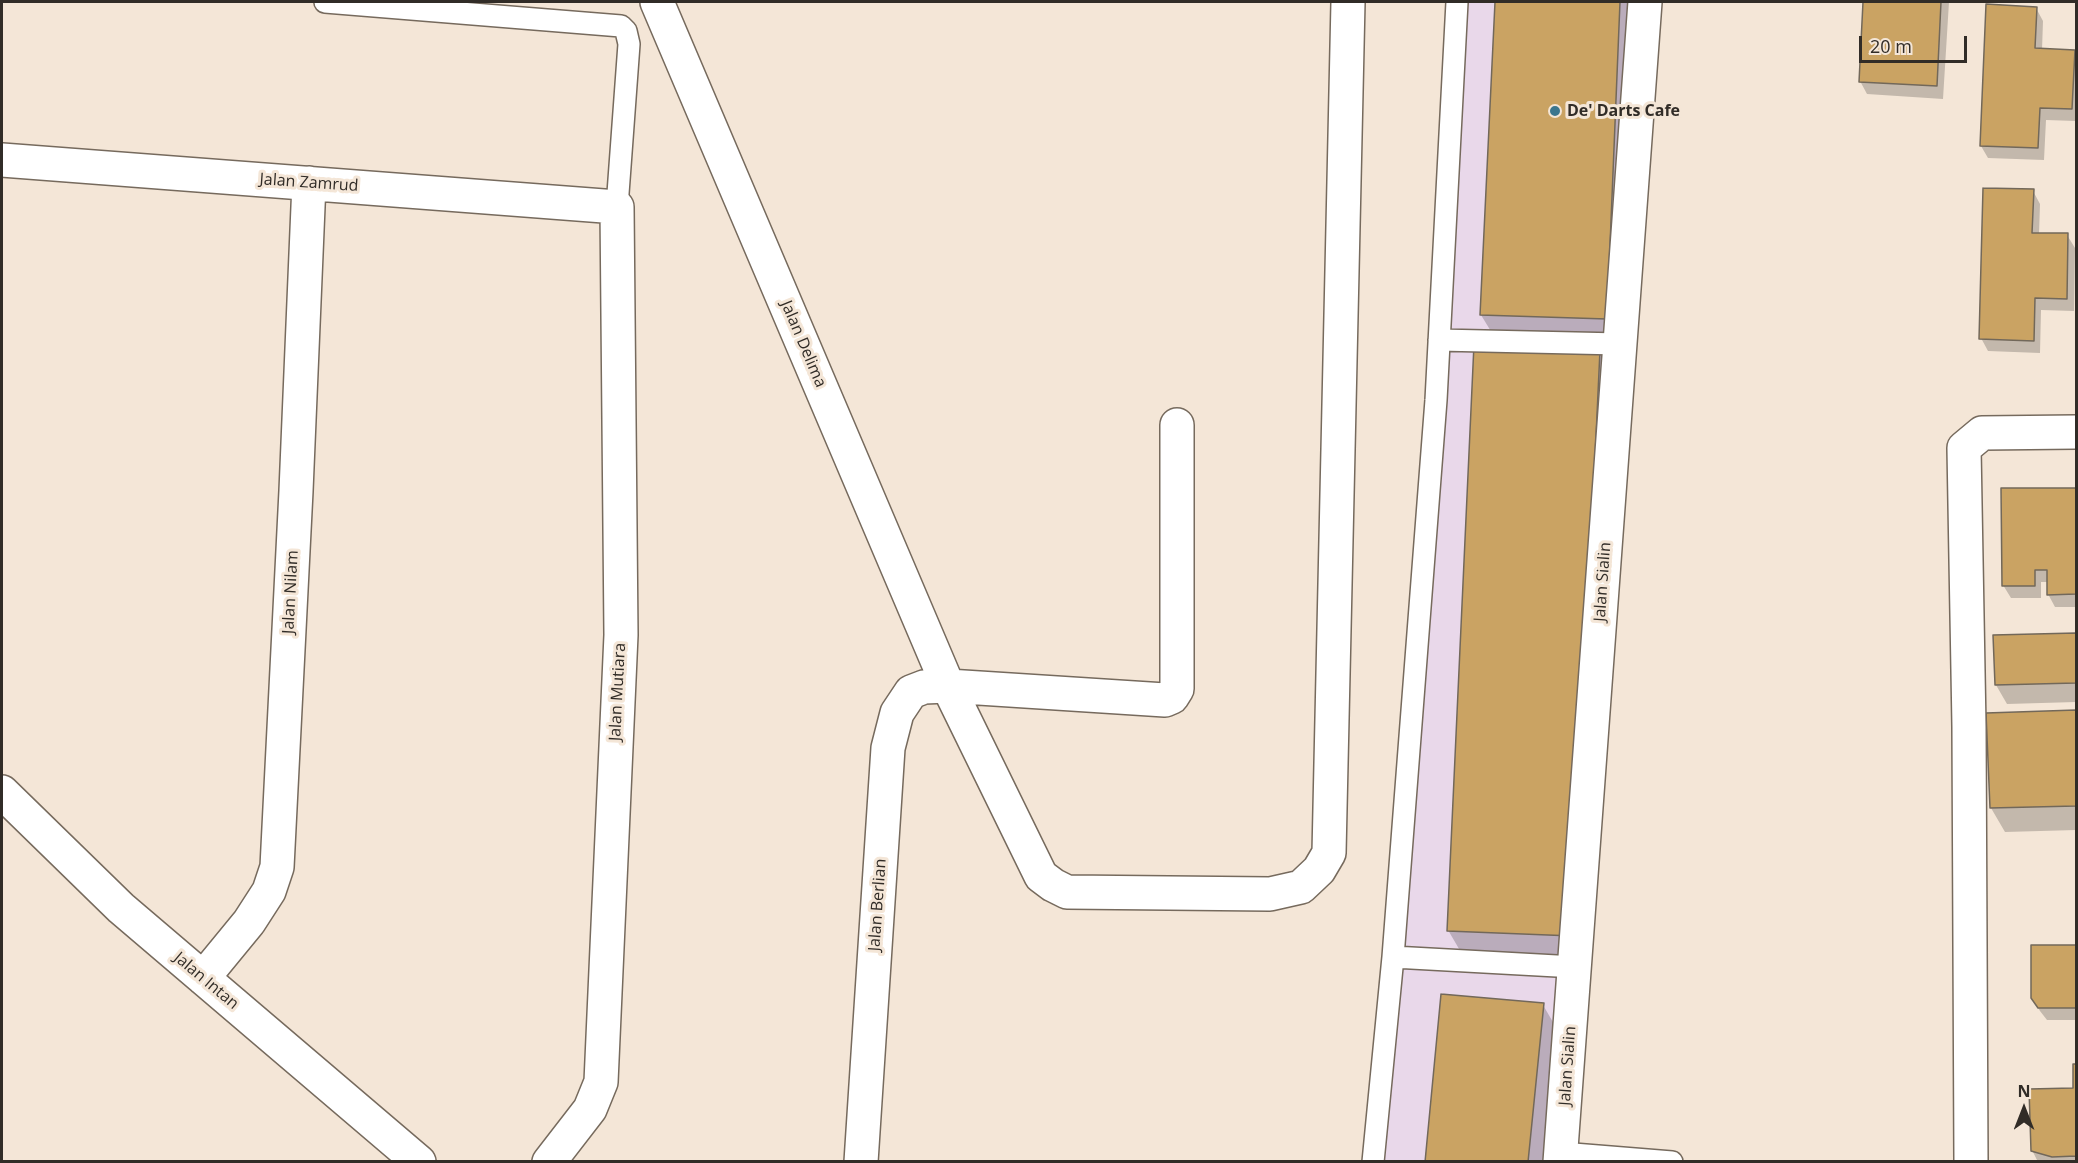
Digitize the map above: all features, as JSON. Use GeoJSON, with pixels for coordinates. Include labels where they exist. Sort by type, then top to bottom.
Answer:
{"type":"FeatureCollection","features":[{"type":"Feature","properties":{"kind":"street","name":"Jalan Delima"},"geometry":{"type":"LineString","coordinates":[[657,2],[948,686],[1041,876],[1067,892],[1270,894],[1300,887],[1319,870],[1329,853],[1348,2]]}},
{"type":"Feature","properties":{"kind":"street","name":"Jalan Sialin"},"geometry":{"type":"LineString","coordinates":[[1561,1157],[1645,2]]}},
{"type":"Feature","properties":{"kind":"street","name":"Jalan Zamrud"},"geometry":{"type":"LineString","coordinates":[[2,160],[617,207]]}},
{"type":"Feature","properties":{"kind":"street","name":"Jalan Nilam"},"geometry":{"type":"LineString","coordinates":[[203,978],[249,922],[269,891],[277,867],[297,479],[309,183]]}},
{"type":"Feature","properties":{"kind":"street","name":"Jalan Mutiara"},"geometry":{"type":"LineString","coordinates":[[549,1161],[590,1109],[601,1082],[621,635],[617,207]]}},
{"type":"Feature","properties":{"kind":"street","name":"Jalan Berlian"},"geometry":{"type":"LineString","coordinates":[[861,1161],[888,748],[897,713],[911,692],[924,687],[948,686],[1165,700],[1172,697],[1177,689],[1177,424]]}},
{"type":"Feature","properties":{"kind":"street"},"geometry":{"type":"LineString","coordinates":[[1971,1161],[1970,727],[1964,448],[1982,434],[2076,432]]}},
{"type":"Feature","properties":{"kind":"street","name":"Jalan Intan"},"geometry":{"type":"LineString","coordinates":[[2,792],[121,908],[419,1161]]}},
{"type":"Feature","properties":{"kind":"lane"},"geometry":{"type":"LineString","coordinates":[[325,2],[621,26],[626,31],[629,44],[617,207]]}},
{"type":"Feature","properties":{"kind":"lane"},"geometry":{"type":"LineString","coordinates":[[1373,1161],[1393,957],[1436,400],[1457,2]]}},
{"type":"Feature","properties":{"kind":"lane"},"geometry":{"type":"LineString","coordinates":[[1439,340],[1620,344]]}},
{"type":"Feature","properties":{"kind":"lane"},"geometry":{"type":"LineString","coordinates":[[1393,957],[1575,967]]}},
{"type":"Feature","properties":{"kind":"lane"},"geometry":{"type":"LineString","coordinates":[[1561,1157],[1672,1161]]}},
{"type":"Feature","properties":{"kind":"shaded area"},"geometry":{"type":"Polygon","coordinates":[[[1449,2],[1656,2],[1574,1161],[1365,1162],[1422,497],[1449,2]]]}},
{"type":"Feature","properties":{"kind":"building"},"geometry":{"type":"Polygon","coordinates":[[[1495,2],[1620,2],[1607,319],[1480,315],[1495,2]]]}},
{"type":"Feature","properties":{"kind":"building"},"geometry":{"type":"Polygon","coordinates":[[[1863,2],[1941,2],[1937,86],[1859,82],[1863,2]]]}},
{"type":"Feature","properties":{"kind":"building"},"geometry":{"type":"Polygon","coordinates":[[[1986,4],[2037,7],[2035,48],[2075,50],[2072,109],[2040,108],[2038,148],[1980,146],[1986,4]]]}},
{"type":"Feature","properties":{"kind":"building"},"geometry":{"type":"Polygon","coordinates":[[[1983,188],[2034,189],[2032,233],[2068,233],[2067,299],[2035,298],[2034,341],[1979,339],[1983,188]]]}},
{"type":"Feature","properties":{"kind":"building"},"geometry":{"type":"Polygon","coordinates":[[[1474,344],[1600,350],[1573,936],[1447,931],[1474,344]]]}},
{"type":"Feature","properties":{"kind":"building"},"geometry":{"type":"Polygon","coordinates":[[[2001,488],[2076,488],[2076,594],[2047,595],[2047,570],[2035,570],[2035,586],[2002,586],[2001,488]]]}},
{"type":"Feature","properties":{"kind":"building"},"geometry":{"type":"Polygon","coordinates":[[[2076,633],[2076,683],[1995,685],[1993,635],[2076,633]]]}},
{"type":"Feature","properties":{"kind":"building"},"geometry":{"type":"Polygon","coordinates":[[[2076,710],[2076,806],[1990,808],[1986,713],[2076,710]]]}},
{"type":"Feature","properties":{"kind":"building"},"geometry":{"type":"Polygon","coordinates":[[[2031,945],[2076,945],[2076,1008],[2038,1008],[2031,998],[2031,945]]]}},
{"type":"Feature","properties":{"kind":"building"},"geometry":{"type":"Polygon","coordinates":[[[1441,994],[1544,1003],[1528,1162],[1425,1162],[1441,994]]]}},
{"type":"Feature","properties":{"kind":"building"},"geometry":{"type":"Polygon","coordinates":[[[2073,1064],[2076,1064],[2076,1156],[2052,1157],[2031,1151],[2029,1089],[2073,1088],[2073,1064]]]}},
{"type":"Feature","properties":{"kind":"place","name":"De' Darts Cafe"},"geometry":{"type":"Point","coordinates":[1555,111]}}]}
